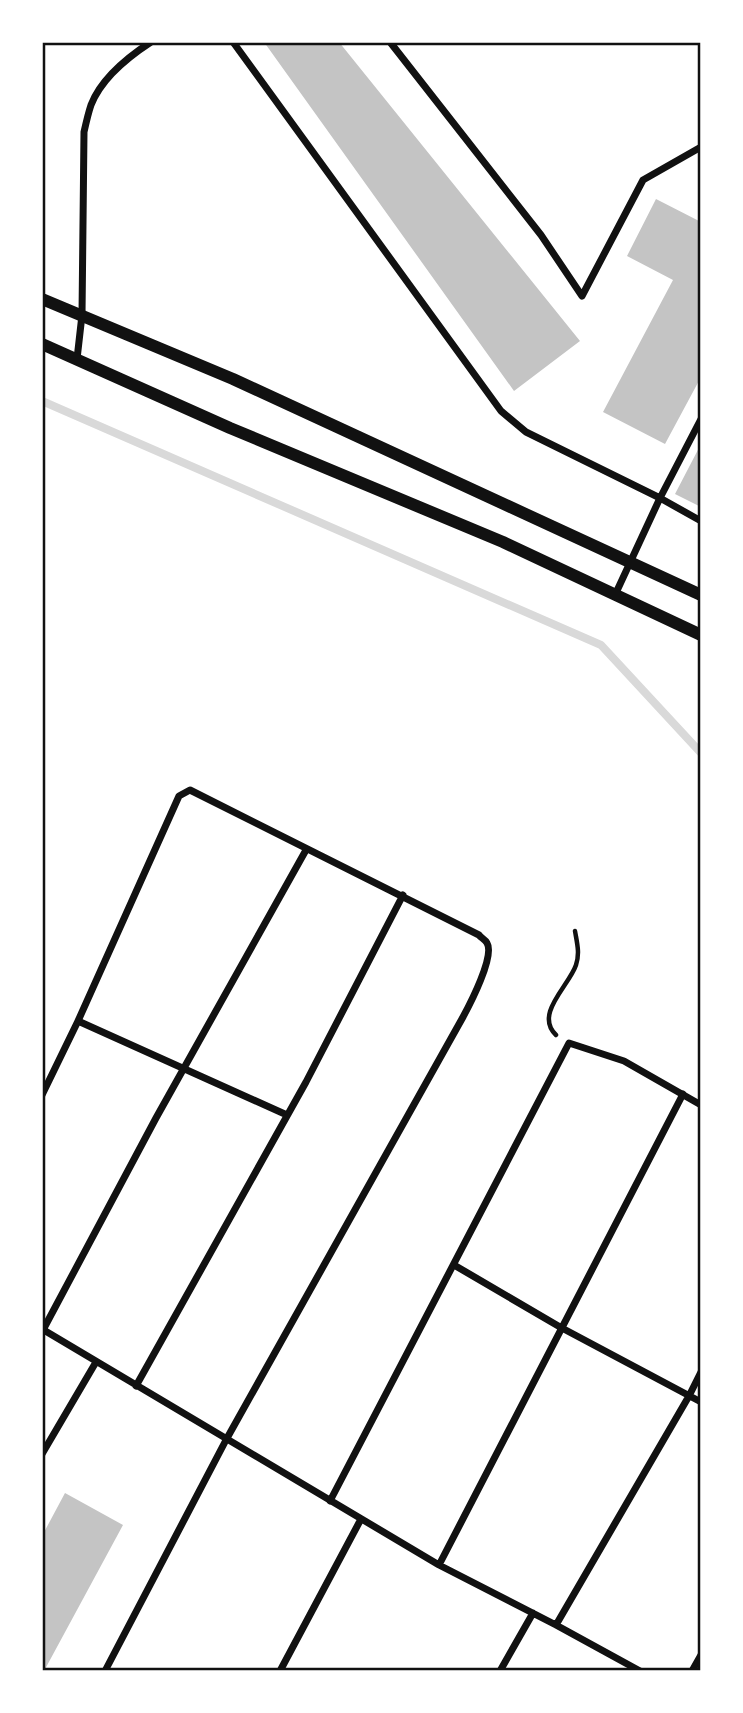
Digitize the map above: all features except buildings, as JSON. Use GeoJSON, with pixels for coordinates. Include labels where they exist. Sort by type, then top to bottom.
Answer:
{"type":"FeatureCollection","features":[{"type":"Feature","properties":{"kind":"street"},"geometry":{"type":"LineString","coordinates":[[76,359],[82,315],[84,132],[91,103],[107,80],[132,55],[151,42]]}},
{"type":"Feature","properties":{"kind":"street"},"geometry":{"type":"LineString","coordinates":[[233,42],[501,411],[526,432],[701,521]]}},
{"type":"Feature","properties":{"kind":"street"},"geometry":{"type":"LineString","coordinates":[[390,42],[541,235],[582,296],[643,180],[701,147]]}},
{"type":"Feature","properties":{"kind":"street"},"geometry":{"type":"LineString","coordinates":[[42,299],[233,379],[701,595]]}},
{"type":"Feature","properties":{"kind":"street"},"geometry":{"type":"LineString","coordinates":[[42,344],[230,428],[503,542],[701,635]]}},
{"type":"Feature","properties":{"kind":"street"},"geometry":{"type":"LineString","coordinates":[[615,595],[628,562],[701,419]]}},
{"type":"Feature","properties":{"kind":"street"},"geometry":{"type":"LineString","coordinates":[[42,1094],[78,1021],[179,796],[190,790],[306,850],[403,895],[479,935],[487,943],[489,953],[475,994],[463,1017],[226,1440],[105,1671]]}},
{"type":"Feature","properties":{"kind":"street"},"geometry":{"type":"LineString","coordinates":[[306,850],[183,1069],[43,1329],[439,1565],[556,1625],[635,1670]]}},
{"type":"Feature","properties":{"kind":"street"},"geometry":{"type":"LineString","coordinates":[[136,1386],[287,1115],[403,895]]}},
{"type":"Feature","properties":{"kind":"street"},"geometry":{"type":"LineString","coordinates":[[78,1021],[287,1115]]}},
{"type":"Feature","properties":{"kind":"street"},"geometry":{"type":"LineString","coordinates":[[330,1501],[569,1043],[624,1061],[701,1104]]}},
{"type":"Feature","properties":{"kind":"street"},"geometry":{"type":"LineString","coordinates":[[439,1565],[683,1094]]}},
{"type":"Feature","properties":{"kind":"street"},"geometry":{"type":"LineString","coordinates":[[454,1265],[560,1327],[701,1402]]}},
{"type":"Feature","properties":{"kind":"street"},"geometry":{"type":"LineString","coordinates":[[42,1454],[96,1362]]}},
{"type":"Feature","properties":{"kind":"street"},"geometry":{"type":"LineString","coordinates":[[556,1625],[701,1372]]}},
{"type":"Feature","properties":{"kind":"street"},"geometry":{"type":"LineString","coordinates":[[280,1671],[361,1520]]}},
{"type":"Feature","properties":{"kind":"street"},"geometry":{"type":"LineString","coordinates":[[500,1671],[533,1613]]}},
{"type":"Feature","properties":{"kind":"street"},"geometry":{"type":"LineString","coordinates":[[692,1671],[701,1655]]}},
{"type":"Feature","properties":{"kind":"path"},"geometry":{"type":"LineString","coordinates":[[569,1043],[553,1033],[549,1019],[551,1007],[572,975],[577,962],[575,931]]}},
{"type":"Feature","properties":{"kind":"waterway"},"geometry":{"type":"LineString","coordinates":[[42,401],[601,645],[701,753]]}}]}
